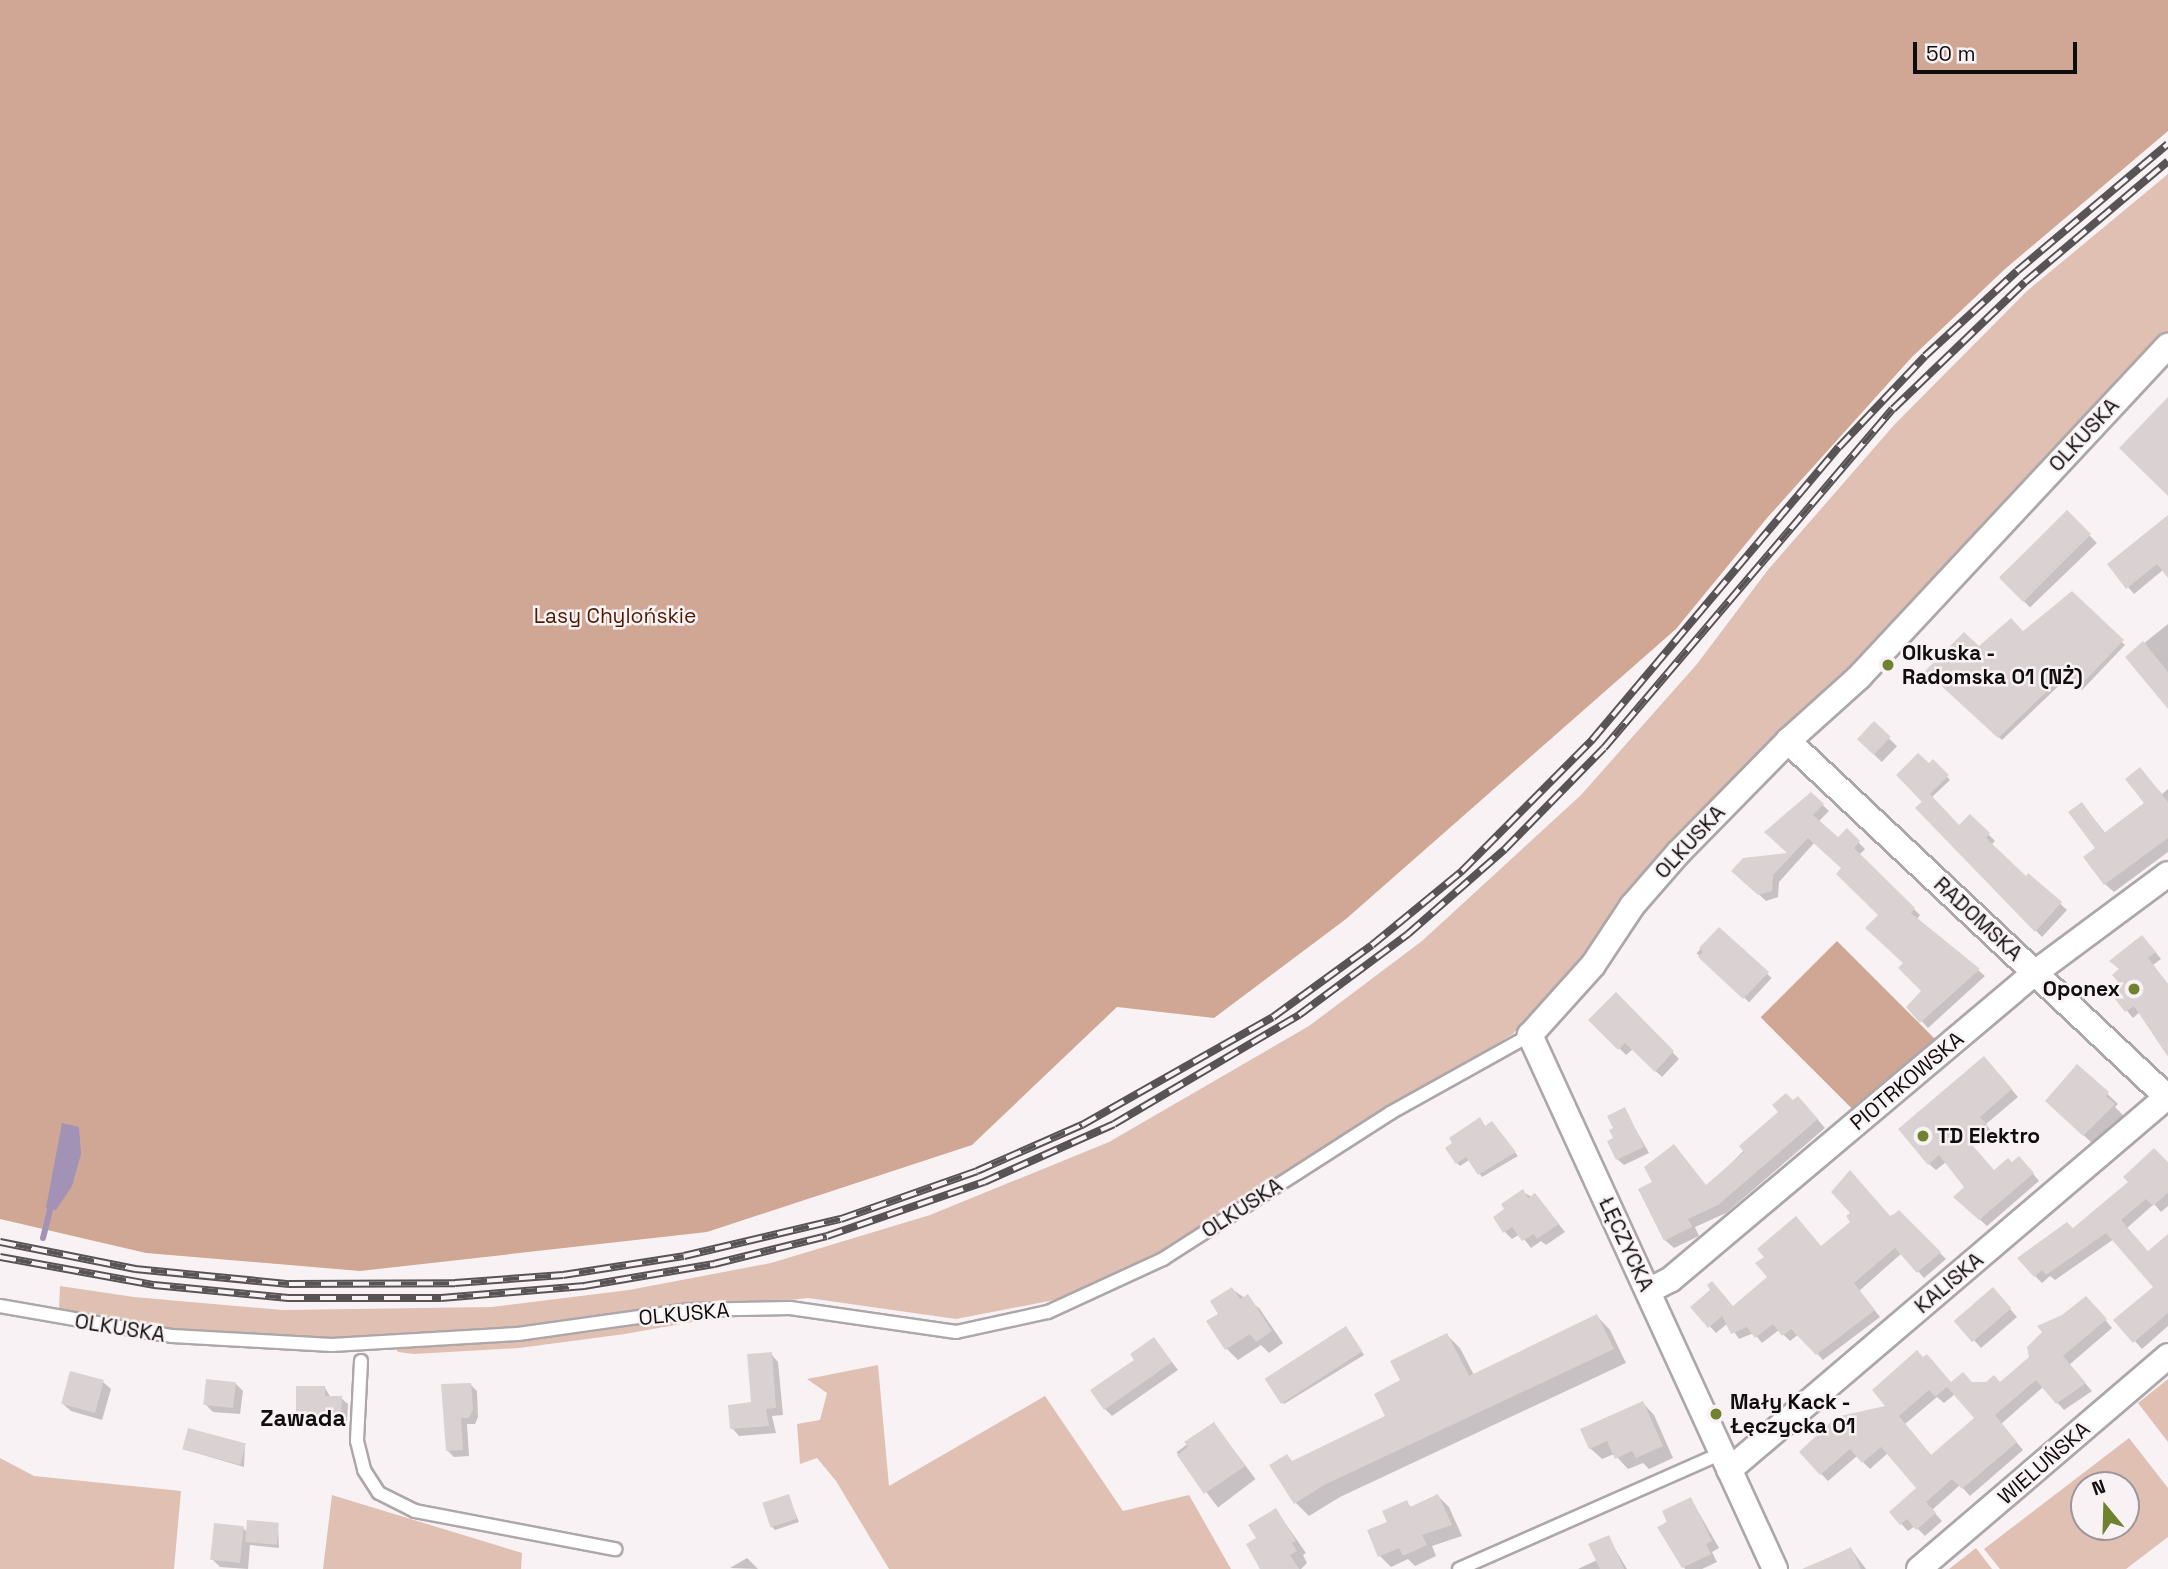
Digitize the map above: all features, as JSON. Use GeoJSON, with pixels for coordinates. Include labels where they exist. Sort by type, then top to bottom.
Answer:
{"type":"FeatureCollection","features":[{"type":"Feature","properties":{"kind":"street","name":"OLKUSKA"},"geometry":{"type":"LineString","coordinates":[[1530,1035],[1593,965],[1632,906],[1788,741],[1859,677],[2168,346]]}},
{"type":"Feature","properties":{"kind":"street","name":"RADOMSKA"},"geometry":{"type":"LineString","coordinates":[[1788,741],[2168,1097]]}},
{"type":"Feature","properties":{"kind":"street","name":"PIOTRKOWSKA"},"geometry":{"type":"LineString","coordinates":[[1648,1291],[1670,1280],[2036,972],[2168,874]]}},
{"type":"Feature","properties":{"kind":"street","name":"ŁĘCZYCKA"},"geometry":{"type":"LineString","coordinates":[[1530,1035],[1775,1569]]}},
{"type":"Feature","properties":{"kind":"street","name":"KALISKA"},"geometry":{"type":"LineString","coordinates":[[1725,1462],[2168,1097]]}},
{"type":"Feature","properties":{"kind":"street","name":"WIELUŃSKA"},"geometry":{"type":"LineString","coordinates":[[1919,1569],[2168,1356]]}},
{"type":"Feature","properties":{"kind":"lane","name":"OLKUSKA"},"geometry":{"type":"LineString","coordinates":[[0,1306],[172,1336],[331,1345],[518,1334],[689,1310],[768,1309],[956,1332],[1048,1312],[1163,1259],[1390,1113],[1530,1035]]}},
{"type":"Feature","properties":{"kind":"lane"},"geometry":{"type":"LineString","coordinates":[[360,1360],[357,1441],[364,1470],[379,1493],[415,1511],[615,1549]]}},
{"type":"Feature","properties":{"kind":"lane"},"geometry":{"type":"LineString","coordinates":[[1459,1569],[1725,1462]]}},
{"type":"Feature","properties":{"kind":"shaded area"},"geometry":{"type":"Polygon","coordinates":[[[2168,174],[2168,334],[1967,542],[1854,669],[1753,758],[1663,859],[1588,955],[1513,1034],[1228,1206],[1167,1248],[1075,1296],[956,1319],[808,1298],[520,1331],[318,1340],[140,1329],[76,1320],[59,1309],[60,1286],[134,1297],[283,1310],[491,1307],[629,1290],[771,1263],[930,1215],[1109,1142],[1309,1026],[1422,941],[1581,795],[1697,664],[1767,571],[1894,425],[2027,291],[2168,174]]]}},
{"type":"Feature","properties":{"kind":"shaded area"},"geometry":{"type":"Polygon","coordinates":[[[62,1123],[79,1127],[81,1154],[72,1186],[56,1210],[46,1208],[62,1123]]]}},
{"type":"Feature","properties":{"kind":"shaded area"},"geometry":{"type":"Polygon","coordinates":[[[711,1314],[714,1318],[625,1334],[519,1348],[414,1354],[398,1352],[396,1348],[584,1333],[711,1314]]]}},
{"type":"Feature","properties":{"kind":"shaded area"},"geometry":{"type":"Polygon","coordinates":[[[878,1365],[889,1486],[1045,1396],[1123,1511],[1189,1495],[1231,1569],[889,1569],[836,1481],[817,1458],[800,1464],[797,1424],[820,1420],[827,1393],[807,1379],[878,1365]]]}},
{"type":"Feature","properties":{"kind":"shaded area"},"geometry":{"type":"Polygon","coordinates":[[[2168,1379],[2168,1442],[2138,1403],[2168,1379]]]}},
{"type":"Feature","properties":{"kind":"shaded area"},"geometry":{"type":"Polygon","coordinates":[[[2129,1438],[2168,1488],[2168,1537],[2126,1569],[2000,1569],[1984,1549],[2070,1483],[2070,1541],[2140,1541],[2140,1471],[2086,1471],[2129,1438]]]}},
{"type":"Feature","properties":{"kind":"shaded area"},"geometry":{"type":"Polygon","coordinates":[[[0,1458],[34,1476],[181,1491],[174,1569],[0,1569],[0,1458]]]}},
{"type":"Feature","properties":{"kind":"shaded area"},"geometry":{"type":"Polygon","coordinates":[[[332,1495],[522,1553],[521,1569],[323,1569],[332,1495]]]}},
{"type":"Feature","properties":{"kind":"shaded area"},"geometry":{"type":"Polygon","coordinates":[[[1976,1548],[1992,1569],[1949,1569],[1976,1548]]]}},
{"type":"Feature","properties":{"kind":"green space","name":"Lasy Chylońskie"},"geometry":{"type":"Polygon","coordinates":[[[0,0],[2168,0],[2168,131],[2005,269],[1912,357],[1767,518],[1676,629],[1346,919],[1214,1018],[1117,1007],[972,1145],[707,1232],[360,1271],[146,1253],[0,1219],[0,0]]]}},
{"type":"Feature","properties":{"kind":"green space"},"geometry":{"type":"Polygon","coordinates":[[[1837,941],[1937,1041],[1860,1117],[1761,1017],[1837,941]]]}},
{"type":"Feature","properties":{"kind":"building"},"geometry":{"type":"Polygon","coordinates":[[[2168,397],[2168,496],[2119,448],[2168,397]]]}},
{"type":"Feature","properties":{"kind":"building"},"geometry":{"type":"Polygon","coordinates":[[[2067,510],[2091,534],[2023,602],[1999,578],[2067,510]]]}},
{"type":"Feature","properties":{"kind":"building"},"geometry":{"type":"Polygon","coordinates":[[[2168,515],[2168,578],[2157,564],[2126,589],[2107,564],[2168,515]]]}},
{"type":"Feature","properties":{"kind":"building"},"geometry":{"type":"Polygon","coordinates":[[[2072,591],[2124,640],[2078,688],[2064,675],[1998,738],[1925,671],[1964,632],[1979,646],[2011,618],[2023,631],[2072,591]]]}},
{"type":"Feature","properties":{"kind":"building"},"geometry":{"type":"Polygon","coordinates":[[[2143,641],[2168,672],[2168,709],[2125,657],[2143,641]]]}},
{"type":"Feature","properties":{"kind":"building"},"geometry":{"type":"Polygon","coordinates":[[[1874,721],[1891,737],[1874,755],[1857,739],[1874,721]]]}},
{"type":"Feature","properties":{"kind":"building"},"geometry":{"type":"Polygon","coordinates":[[[1918,753],[1929,763],[1933,759],[1949,775],[1922,802],[1896,775],[1918,753]]]}},
{"type":"Feature","properties":{"kind":"building"},"geometry":{"type":"Polygon","coordinates":[[[2140,767],[2168,802],[2168,838],[2104,885],[2083,857],[2095,848],[2068,812],[2082,802],[2104,833],[2144,803],[2125,779],[2140,767]]]}},
{"type":"Feature","properties":{"kind":"building"},"geometry":{"type":"Polygon","coordinates":[[[1811,792],[1824,804],[1813,815],[1838,837],[1847,828],[1860,841],[1854,848],[1915,908],[1911,913],[1980,969],[1920,1023],[1906,1007],[1921,991],[1898,968],[1903,963],[1865,928],[1878,915],[1836,874],[1841,868],[1808,838],[1773,875],[1772,891],[1758,895],[1731,871],[1743,858],[1787,853],[1764,832],[1811,792]]]}},
{"type":"Feature","properties":{"kind":"building"},"geometry":{"type":"Polygon","coordinates":[[[1930,794],[1959,825],[1970,814],[1990,833],[1986,838],[2026,876],[2028,873],[2062,902],[2035,932],[1915,808],[1930,794]]]}},
{"type":"Feature","properties":{"kind":"building"},"geometry":{"type":"Polygon","coordinates":[[[1719,927],[1769,972],[1743,999],[1698,957],[1703,952],[1699,948],[1719,927]]]}},
{"type":"Feature","properties":{"kind":"building"},"geometry":{"type":"Polygon","coordinates":[[[2142,935],[2156,952],[2148,958],[2168,984],[2168,1057],[2134,1006],[2125,1012],[2109,991],[2118,982],[2112,975],[2119,969],[2109,961],[2142,935]]]}},
{"type":"Feature","properties":{"kind":"building"},"geometry":{"type":"Polygon","coordinates":[[[1616,992],[1674,1051],[1655,1072],[1625,1043],[1618,1050],[1588,1020],[1616,992]]]}},
{"type":"Feature","properties":{"kind":"building"},"geometry":{"type":"Polygon","coordinates":[[[1984,1056],[2012,1089],[1980,1117],[1986,1123],[1967,1139],[1994,1170],[2008,1158],[2012,1162],[2019,1156],[2034,1173],[1979,1220],[1953,1197],[1964,1187],[1939,1155],[1928,1165],[1898,1129],[1984,1056]]]}},
{"type":"Feature","properties":{"kind":"building"},"geometry":{"type":"Polygon","coordinates":[[[2077,1064],[2109,1092],[2106,1096],[2115,1104],[2083,1136],[2045,1101],[2077,1064]]]}},
{"type":"Feature","properties":{"kind":"building"},"geometry":{"type":"Polygon","coordinates":[[[1786,1093],[1793,1100],[1798,1096],[1818,1119],[1718,1205],[1688,1219],[1692,1227],[1664,1241],[1638,1189],[1652,1182],[1644,1167],[1674,1144],[1706,1185],[1744,1152],[1739,1146],[1778,1112],[1772,1105],[1786,1093]]]}},
{"type":"Feature","properties":{"kind":"building"},"geometry":{"type":"Polygon","coordinates":[[[1625,1107],[1644,1147],[1616,1160],[1607,1141],[1613,1138],[1609,1130],[1613,1128],[1607,1116],[1625,1107]]]}},
{"type":"Feature","properties":{"kind":"building"},"geometry":{"type":"Polygon","coordinates":[[[1480,1117],[1485,1126],[1492,1121],[1516,1152],[1478,1175],[1466,1157],[1456,1164],[1445,1148],[1452,1143],[1449,1138],[1480,1117]]]}},
{"type":"Feature","properties":{"kind":"building"},"geometry":{"type":"Polygon","coordinates":[[[2154,1148],[2168,1162],[2168,1193],[2153,1206],[2146,1199],[2121,1220],[2148,1251],[2168,1234],[2168,1313],[2133,1343],[2113,1320],[2153,1287],[2106,1233],[2046,1275],[2042,1270],[2034,1277],[2017,1258],[2067,1222],[2073,1228],[2128,1182],[2123,1177],[2154,1148]]]}},
{"type":"Feature","properties":{"kind":"building"},"geometry":{"type":"Polygon","coordinates":[[[1850,1170],[1891,1217],[1899,1210],[1941,1252],[1917,1273],[1895,1248],[1854,1283],[1875,1310],[1816,1355],[1791,1329],[1782,1336],[1773,1324],[1755,1338],[1747,1327],[1731,1334],[1722,1316],[1708,1328],[1690,1307],[1710,1290],[1707,1285],[1712,1281],[1733,1306],[1767,1277],[1755,1263],[1764,1257],[1757,1249],[1796,1216],[1821,1246],[1850,1222],[1846,1216],[1850,1213],[1831,1192],[1850,1170]]]}},
{"type":"Feature","properties":{"kind":"building"},"geometry":{"type":"Polygon","coordinates":[[[1523,1189],[1528,1198],[1535,1193],[1559,1224],[1537,1239],[1534,1234],[1522,1241],[1512,1227],[1503,1233],[1493,1217],[1504,1209],[1501,1204],[1523,1189]]]}},
{"type":"Feature","properties":{"kind":"building"},"geometry":{"type":"Polygon","coordinates":[[[1232,1287],[1240,1299],[1248,1294],[1272,1331],[1256,1342],[1250,1334],[1225,1350],[1206,1321],[1218,1314],[1210,1301],[1232,1287]]]}},
{"type":"Feature","properties":{"kind":"building"},"geometry":{"type":"Polygon","coordinates":[[[1993,1287],[2011,1308],[1972,1342],[1954,1321],[1993,1287]]]}},
{"type":"Feature","properties":{"kind":"building"},"geometry":{"type":"Polygon","coordinates":[[[2086,1296],[2107,1319],[2063,1356],[2086,1383],[2056,1404],[2036,1380],[1995,1415],[2017,1442],[1962,1489],[1952,1479],[1926,1502],[1936,1513],[1916,1530],[1907,1519],[1900,1525],[1889,1512],[1916,1488],[1881,1447],[1862,1463],[1850,1449],[1820,1475],[1799,1452],[1836,1417],[1885,1406],[1872,1390],[1917,1350],[1923,1357],[1927,1354],[1951,1382],[1963,1372],[1972,1382],[1986,1382],[1994,1375],[2000,1382],[2029,1357],[2027,1347],[2042,1332],[2037,1326],[2062,1315],[2086,1296]],[[1947,1387],[1935,1397],[1929,1390],[1899,1416],[1931,1455],[1974,1418],[1947,1387]]]}},
{"type":"Feature","properties":{"kind":"building"},"geometry":{"type":"Polygon","coordinates":[[[1597,1314],[1614,1349],[1326,1484],[1294,1504],[1269,1465],[1287,1454],[1292,1461],[1385,1416],[1374,1394],[1400,1380],[1390,1361],[1447,1333],[1469,1376],[1597,1314]]]}},
{"type":"Feature","properties":{"kind":"building"},"geometry":{"type":"Polygon","coordinates":[[[1346,1326],[1362,1351],[1281,1404],[1265,1379],[1346,1326]]]}},
{"type":"Feature","properties":{"kind":"building"},"geometry":{"type":"Polygon","coordinates":[[[1154,1337],[1172,1362],[1104,1410],[1090,1390],[1134,1360],[1130,1354],[1154,1337]]]}},
{"type":"Feature","properties":{"kind":"building"},"geometry":{"type":"Polygon","coordinates":[[[772,1352],[776,1408],[766,1409],[769,1426],[730,1429],[728,1405],[751,1402],[747,1354],[772,1352]]]}},
{"type":"Feature","properties":{"kind":"building"},"geometry":{"type":"Polygon","coordinates":[[[70,1371],[104,1380],[95,1413],[61,1404],[70,1371]]]}},
{"type":"Feature","properties":{"kind":"building"},"geometry":{"type":"Polygon","coordinates":[[[206,1379],[236,1382],[233,1408],[203,1405],[206,1379]]]}},
{"type":"Feature","properties":{"kind":"building"},"geometry":{"type":"Polygon","coordinates":[[[471,1383],[473,1409],[469,1418],[461,1418],[463,1450],[446,1451],[441,1384],[471,1383]]]}},
{"type":"Feature","properties":{"kind":"building"},"geometry":{"type":"Polygon","coordinates":[[[296,1386],[325,1386],[325,1396],[342,1396],[341,1415],[296,1412],[296,1386]]]}},
{"type":"Feature","properties":{"kind":"building"},"geometry":{"type":"Polygon","coordinates":[[[1643,1401],[1663,1446],[1636,1458],[1632,1451],[1615,1459],[1607,1441],[1589,1449],[1580,1429],[1643,1401]]]}},
{"type":"Feature","properties":{"kind":"building"},"geometry":{"type":"Polygon","coordinates":[[[1214,1422],[1245,1466],[1204,1494],[1177,1455],[1188,1447],[1184,1442],[1214,1422]]]}},
{"type":"Feature","properties":{"kind":"building"},"geometry":{"type":"Polygon","coordinates":[[[188,1428],[246,1444],[240,1465],[182,1449],[188,1428]]]}},
{"type":"Feature","properties":{"kind":"building"},"geometry":{"type":"Polygon","coordinates":[[[789,1494],[797,1519],[770,1527],[762,1503],[789,1494]]]}},
{"type":"Feature","properties":{"kind":"building"},"geometry":{"type":"Polygon","coordinates":[[[1438,1494],[1452,1525],[1422,1535],[1427,1545],[1403,1556],[1399,1548],[1378,1557],[1367,1530],[1387,1522],[1382,1511],[1407,1500],[1410,1507],[1438,1494]]]}},
{"type":"Feature","properties":{"kind":"building"},"geometry":{"type":"Polygon","coordinates":[[[1691,1497],[1712,1541],[1706,1544],[1711,1554],[1682,1568],[1657,1527],[1667,1522],[1662,1511],[1691,1497]]]}},
{"type":"Feature","properties":{"kind":"building"},"geometry":{"type":"Polygon","coordinates":[[[1276,1508],[1296,1541],[1292,1543],[1297,1551],[1290,1555],[1299,1569],[1260,1569],[1246,1544],[1256,1538],[1248,1525],[1276,1508]]]}},
{"type":"Feature","properties":{"kind":"building"},"geometry":{"type":"Polygon","coordinates":[[[247,1520],[279,1523],[277,1545],[245,1542],[247,1520]]]}},
{"type":"Feature","properties":{"kind":"building"},"geometry":{"type":"Polygon","coordinates":[[[214,1523],[244,1526],[240,1563],[210,1560],[214,1523]]]}},
{"type":"Feature","properties":{"kind":"building"},"geometry":{"type":"Polygon","coordinates":[[[1609,1535],[1624,1569],[1600,1569],[1588,1544],[1609,1535]]]}},
{"type":"Feature","properties":{"kind":"building"},"geometry":{"type":"Polygon","coordinates":[[[1851,1547],[1861,1569],[1802,1569],[1841,1552],[1851,1547]]]}},
{"type":"Feature","properties":{"kind":"waterway"},"geometry":{"type":"LineString","coordinates":[[43,1238],[50,1209]]}},
{"type":"Feature","properties":{"kind":"railway"},"geometry":{"type":"LineString","coordinates":[[0,1242],[135,1269],[289,1284],[455,1283],[563,1275],[684,1256],[841,1219],[977,1171],[1082,1125],[1273,1017],[1372,945],[1462,871],[1592,740],[1839,447],[1925,356],[2017,271],[2168,144]]}},
{"type":"Feature","properties":{"kind":"railway"},"geometry":{"type":"LineString","coordinates":[[0,1257],[154,1285],[288,1298],[441,1298],[584,1286],[714,1264],[827,1236],[984,1182],[1114,1124],[1299,1015],[1408,934],[1505,849],[1604,748],[1893,409],[2025,282],[2168,161]]}},
{"type":"Feature","properties":{"kind":"place","name":"Olkuska - Radomska 01 (NŻ)"},"geometry":{"type":"Point","coordinates":[1888,665]}},
{"type":"Feature","properties":{"kind":"place","name":"Oponex"},"geometry":{"type":"Point","coordinates":[2134,989]}},
{"type":"Feature","properties":{"kind":"place","name":"TD Elektro"},"geometry":{"type":"Point","coordinates":[1923,1136]}},
{"type":"Feature","properties":{"kind":"place","name":"Mały Kack - Łęczycka 01"},"geometry":{"type":"Point","coordinates":[1716,1414]}},
{"type":"Feature","properties":{"kind":"district","name":"Zawada"},"geometry":{"type":"Point","coordinates":[303,1418]}}]}
